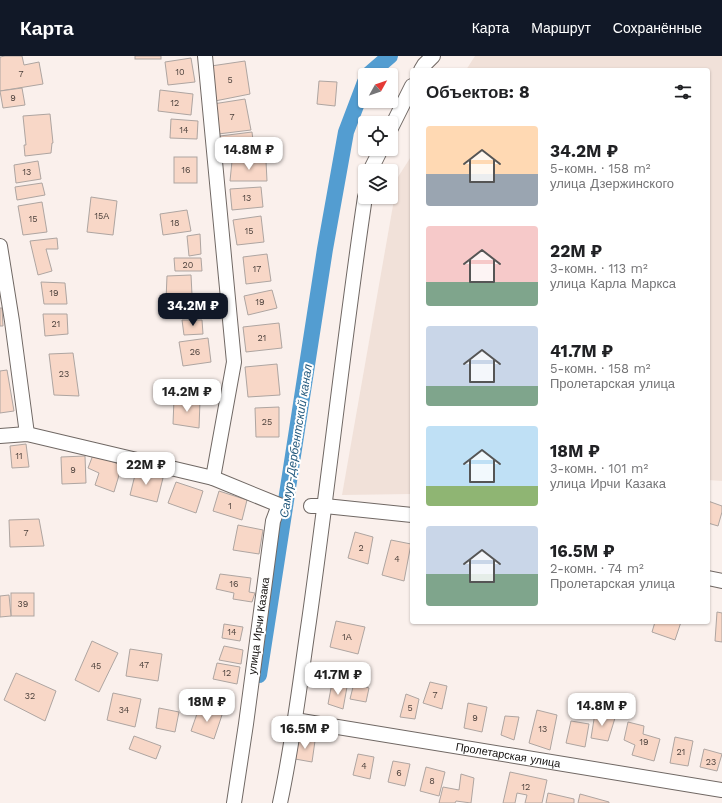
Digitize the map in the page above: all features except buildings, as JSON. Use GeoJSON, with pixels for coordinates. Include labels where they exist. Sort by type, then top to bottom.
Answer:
{"type":"FeatureCollection","features":[{"type":"Feature","properties":{"kind":"street"},"geometry":{"type":"LineString","coordinates":[[0,436],[27,434],[213,478],[234,362],[205,56]]}},
{"type":"Feature","properties":{"kind":"street"},"geometry":{"type":"LineString","coordinates":[[397,116],[410,90]]}},
{"type":"Feature","properties":{"kind":"street"},"geometry":{"type":"LineString","coordinates":[[280,803],[295,720],[325,506],[351,294],[364,204]]}},
{"type":"Feature","properties":{"kind":"street"},"geometry":{"type":"LineString","coordinates":[[0,246],[12,321],[27,434]]}},
{"type":"Feature","properties":{"kind":"street","name":"улица Ирчи Казака"},"geometry":{"type":"LineString","coordinates":[[213,478],[279,505],[273,521],[234,803]]}},
{"type":"Feature","properties":{"kind":"street"},"geometry":{"type":"LineString","coordinates":[[311,506],[325,506],[410,515]]}},
{"type":"Feature","properties":{"kind":"street"},"geometry":{"type":"LineString","coordinates":[[710,578],[722,581]]}},
{"type":"Feature","properties":{"kind":"street","name":"Пролетарская улица"},"geometry":{"type":"LineString","coordinates":[[295,720],[722,790]]}},
{"type":"Feature","properties":{"kind":"shaded area"},"geometry":{"type":"Polygon","coordinates":[[[475,56],[722,56],[722,481],[710,480],[710,68],[467,68],[475,56]]]}},
{"type":"Feature","properties":{"kind":"shaded area"},"geometry":{"type":"Polygon","coordinates":[[[410,158],[410,494],[342,495],[393,204],[398,204],[398,177],[410,158]]]}},
{"type":"Feature","properties":{"kind":"waterway","name":"Самур-Дербентский канал"},"geometry":{"type":"LineString","coordinates":[[376,68],[390,56]]}},
{"type":"Feature","properties":{"kind":"waterway","name":"Самур-Дербентский канал"},"geometry":{"type":"LineString","coordinates":[[259,675],[325,249],[346,132],[358,100]]}}]}
